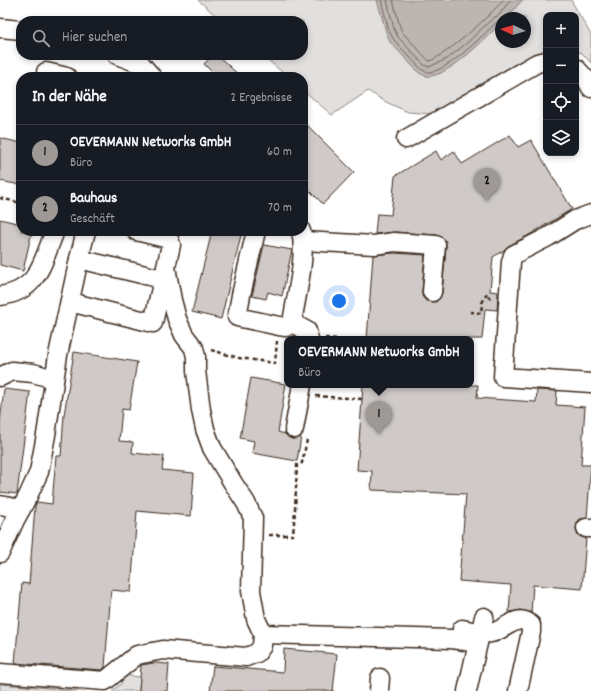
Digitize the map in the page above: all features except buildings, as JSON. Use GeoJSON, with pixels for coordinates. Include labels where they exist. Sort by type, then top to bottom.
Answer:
{"type":"FeatureCollection","features":[{"type":"Feature","properties":{"kind":"street"},"geometry":{"type":"LineString","coordinates":[[0,28],[16,30]]}},
{"type":"Feature","properties":{"kind":"street"},"geometry":{"type":"LineString","coordinates":[[130,60],[141,64],[148,72]]}},
{"type":"Feature","properties":{"kind":"street"},"geometry":{"type":"LineString","coordinates":[[406,139],[537,63],[543,62]]}},
{"type":"Feature","properties":{"kind":"street"},"geometry":{"type":"LineString","coordinates":[[579,71],[586,78],[591,88]]}},
{"type":"Feature","properties":{"kind":"street"},"geometry":{"type":"LineString","coordinates":[[591,214],[575,220],[548,237],[513,255],[511,262],[503,377],[591,383]]}},
{"type":"Feature","properties":{"kind":"street"},"geometry":{"type":"LineString","coordinates":[[0,296],[19,291],[36,277],[53,236]]}},
{"type":"Feature","properties":{"kind":"street"},"geometry":{"type":"LineString","coordinates":[[0,552],[39,472],[54,379],[78,259],[84,236]]}},
{"type":"Feature","properties":{"kind":"street"},"geometry":{"type":"LineString","coordinates":[[70,302],[153,323],[171,245],[169,239],[157,236]]}},
{"type":"Feature","properties":{"kind":"street"},"geometry":{"type":"LineString","coordinates":[[255,236],[237,317],[286,327],[292,323],[303,256],[303,236],[323,242],[374,245],[394,242],[436,245],[432,292]]}},
{"type":"Feature","properties":{"kind":"street"},"geometry":{"type":"LineString","coordinates":[[78,259],[164,273]]}},
{"type":"Feature","properties":{"kind":"street"},"geometry":{"type":"LineString","coordinates":[[0,673],[105,682],[137,655],[163,650],[246,657],[257,652],[262,646],[262,634],[256,619],[251,591],[254,535],[253,518],[246,503],[212,448],[205,429],[201,410],[194,348],[184,335],[177,319],[164,273]]}},
{"type":"Feature","properties":{"kind":"street"},"geometry":{"type":"LineString","coordinates":[[292,323],[308,331],[309,336]]}},
{"type":"Feature","properties":{"kind":"street"},"geometry":{"type":"LineString","coordinates":[[0,377],[12,371],[33,373],[54,379]]}},
{"type":"Feature","properties":{"kind":"street"},"geometry":{"type":"LineString","coordinates":[[294,429],[301,390]]}},
{"type":"Feature","properties":{"kind":"street"},"geometry":{"type":"LineString","coordinates":[[0,505],[21,509]]}},
{"type":"Feature","properties":{"kind":"street"},"geometry":{"type":"LineString","coordinates":[[448,627],[491,633],[518,620],[526,621],[531,625],[531,632],[518,691]]}},
{"type":"Feature","properties":{"kind":"street"},"geometry":{"type":"LineString","coordinates":[[262,634],[452,639],[481,631]]}},
{"type":"Feature","properties":{"kind":"street"},"geometry":{"type":"LineString","coordinates":[[467,691],[481,631]]}},
{"type":"Feature","properties":{"kind":"path"},"geometry":{"type":"LineString","coordinates":[[0,198],[16,202]]}},
{"type":"Feature","properties":{"kind":"path"},"geometry":{"type":"LineString","coordinates":[[470,312],[481,312],[482,303],[487,293],[493,306],[494,299]]}},
{"type":"Feature","properties":{"kind":"path"},"geometry":{"type":"LineString","coordinates":[[207,350],[239,358],[275,363],[276,349]]}},
{"type":"Feature","properties":{"kind":"path"},"geometry":{"type":"LineString","coordinates":[[301,390],[362,400]]}},
{"type":"Feature","properties":{"kind":"path"},"geometry":{"type":"LineString","coordinates":[[254,535],[293,535],[297,465],[302,463],[307,438],[294,429]]}},
{"type":"Feature","properties":{"kind":"shaded area"},"geometry":{"type":"Polygon","coordinates":[[[198,0],[377,0],[439,74],[463,57],[495,29],[495,48],[531,48],[531,12],[511,12],[522,0],[571,0],[578,12],[543,12],[543,52],[432,114],[408,112],[386,102],[368,91],[332,115],[308,94],[308,72],[282,72],[268,60],[308,60],[308,16],[216,16],[198,0]]]}},
{"type":"Feature","properties":{"kind":"shaded area"},"geometry":{"type":"Polygon","coordinates":[[[579,14],[591,35],[591,63],[582,53],[579,52],[579,14]]]}},
{"type":"Feature","properties":{"kind":"shaded area"},"geometry":{"type":"Polygon","coordinates":[[[123,675],[140,677],[139,691],[112,691],[121,684],[123,675]]]}},
{"type":"Feature","properties":{"kind":"shaded area"},"geometry":{"type":"Polygon","coordinates":[[[0,684],[86,691],[0,691],[0,684]]]}},
{"type":"Feature","properties":{"kind":"water"},"geometry":{"type":"Polygon","coordinates":[[[377,0],[522,0],[512,12],[495,12],[495,29],[487,37],[449,69],[430,76],[425,76],[419,73],[390,42],[377,0]]]}},
{"type":"Feature","properties":{"kind":"place","name":"Bauhaus"},"geometry":{"type":"Point","coordinates":[487,201]}},
{"type":"Feature","properties":{"kind":"place","name":"OEVERMANN Networks GmbH"},"geometry":{"type":"Point","coordinates":[379,434]}}]}
